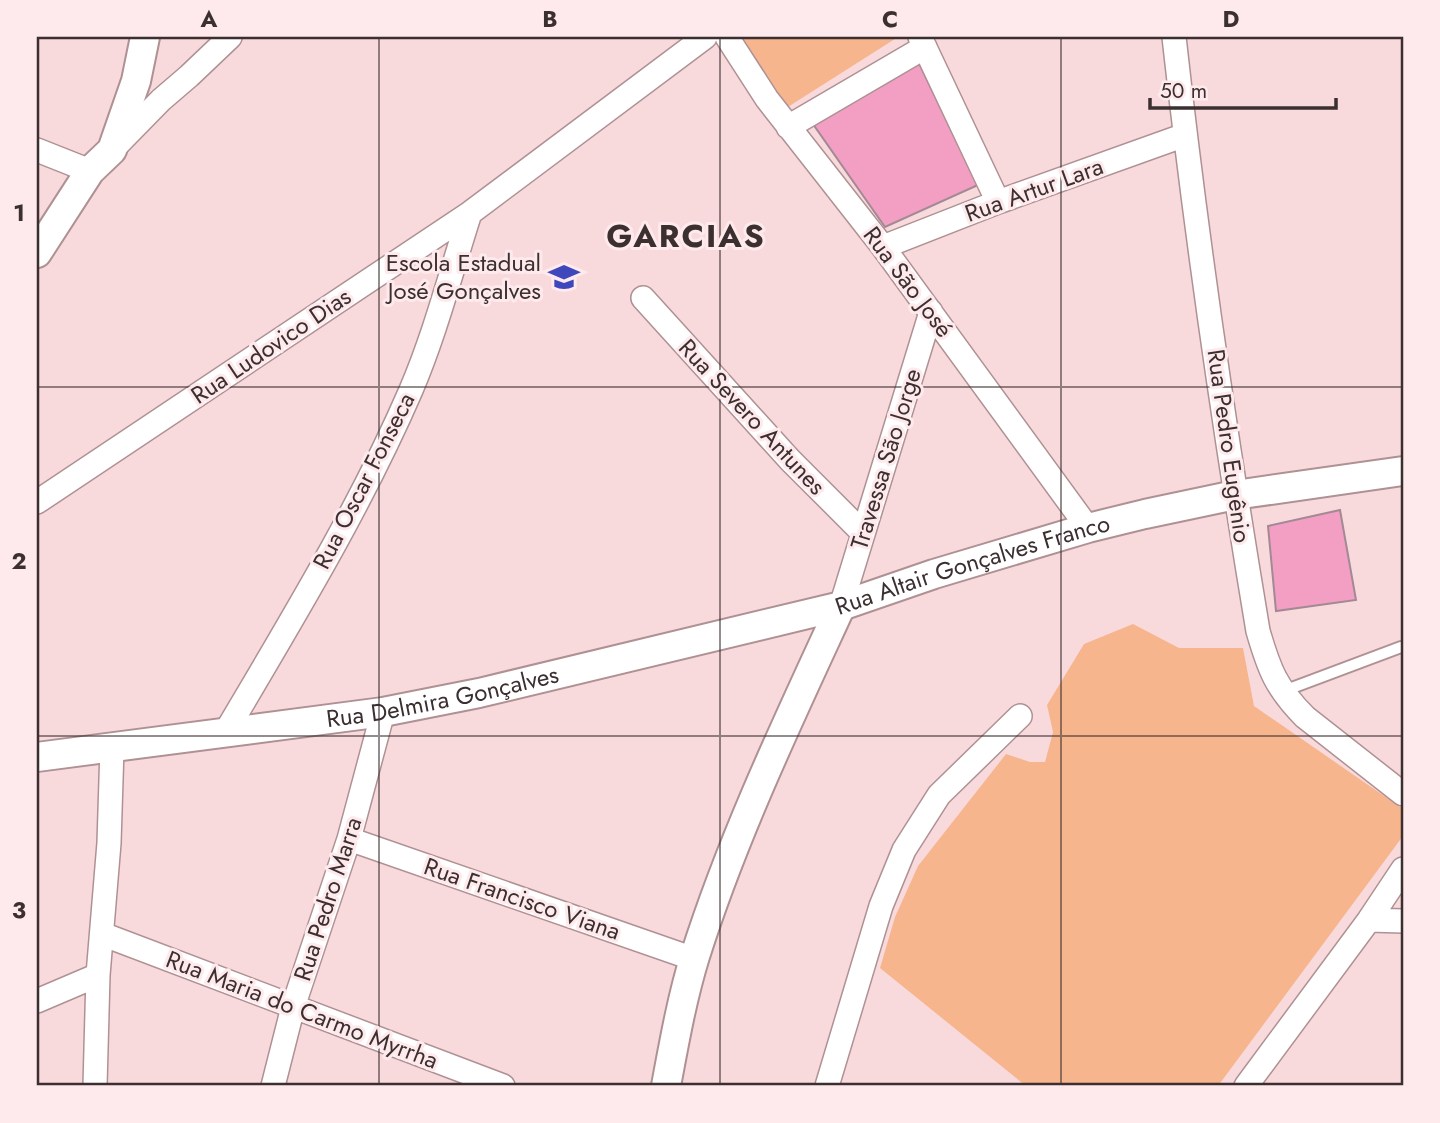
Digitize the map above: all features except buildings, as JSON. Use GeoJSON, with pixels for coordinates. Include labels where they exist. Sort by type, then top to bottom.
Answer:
{"type":"FeatureCollection","features":[{"type":"Feature","properties":{"kind":"street"},"geometry":{"type":"LineString","coordinates":[[112,150],[136,81],[145,37]]}},
{"type":"Feature","properties":{"kind":"street"},"geometry":{"type":"LineString","coordinates":[[37,253],[90,170],[230,37]]}},
{"type":"Feature","properties":{"kind":"street","name":"Rua Ludovico Dias"},"geometry":{"type":"LineString","coordinates":[[37,502],[470,213],[705,37]]}},
{"type":"Feature","properties":{"kind":"street","name":"Rua São José"},"geometry":{"type":"LineString","coordinates":[[727,37],[788,127],[883,247],[1088,528]]}},
{"type":"Feature","properties":{"kind":"street","name":"Rua Pedro Eugênio"},"geometry":{"type":"LineString","coordinates":[[1174,37],[1235,495],[1258,631],[1281,692],[1305,717],[1403,794]]}},
{"type":"Feature","properties":{"kind":"street"},"geometry":{"type":"LineString","coordinates":[[788,127],[923,42],[998,202]]}},
{"type":"Feature","properties":{"kind":"street","name":"Rua Artur Lara"},"geometry":{"type":"LineString","coordinates":[[883,247],[998,202],[1185,135]]}},
{"type":"Feature","properties":{"kind":"street"},"geometry":{"type":"LineString","coordinates":[[37,150],[90,170]]}},
{"type":"Feature","properties":{"kind":"street","name":"Rua Oscar Fonseca"},"geometry":{"type":"LineString","coordinates":[[225,733],[294,616],[385,447],[412,388],[470,213]]}},
{"type":"Feature","properties":{"kind":"street","name":"Rua Severo Antunes"},"geometry":{"type":"LineString","coordinates":[[643,298],[790,460],[863,533]]}},
{"type":"Feature","properties":{"kind":"street","name":"Travessa São Jorge"},"geometry":{"type":"LineString","coordinates":[[841,606],[931,313]]}},
{"type":"Feature","properties":{"kind":"street","name":"Rua Altair Gonçalves Franco"},"geometry":{"type":"LineString","coordinates":[[666,1086],[694,959],[734,846],[841,606],[1088,528],[1235,495],[1403,471]]}},
{"type":"Feature","properties":{"kind":"street","name":"Rua Delmira Gonçalves"},"geometry":{"type":"LineString","coordinates":[[37,757],[383,712],[561,674],[841,606]]}},
{"type":"Feature","properties":{"kind":"street","name":"Rua Pedro Marra"},"geometry":{"type":"LineString","coordinates":[[273,1086],[293,1007],[349,839],[383,712]]}},
{"type":"Feature","properties":{"kind":"street"},"geometry":{"type":"LineString","coordinates":[[827,1086],[881,906],[904,850],[939,795],[1020,716]]}},
{"type":"Feature","properties":{"kind":"street"},"geometry":{"type":"LineString","coordinates":[[95,1086],[98,975],[109,843],[112,748]]}},
{"type":"Feature","properties":{"kind":"street","name":"Rua Francisco Viana"},"geometry":{"type":"LineString","coordinates":[[349,839],[694,959]]}},
{"type":"Feature","properties":{"kind":"street"},"geometry":{"type":"LineString","coordinates":[[1246,1086],[1403,869]]}},
{"type":"Feature","properties":{"kind":"street"},"geometry":{"type":"LineString","coordinates":[[1368,920],[1403,921]]}},
{"type":"Feature","properties":{"kind":"street","name":"Rua Maria do Carmo Myrrha"},"geometry":{"type":"LineString","coordinates":[[102,934],[503,1086]]}},
{"type":"Feature","properties":{"kind":"street"},"geometry":{"type":"LineString","coordinates":[[37,1001],[98,975]]}},
{"type":"Feature","properties":{"kind":"lane"},"geometry":{"type":"LineString","coordinates":[[1281,692],[1401,647]]}},
{"type":"Feature","properties":{"kind":"shaded area"},"geometry":{"type":"Polygon","coordinates":[[[726,37],[898,37],[780,112],[726,37]]]}},
{"type":"Feature","properties":{"kind":"shaded area"},"geometry":{"type":"Polygon","coordinates":[[[1133,624],[1179,648],[1243,648],[1254,706],[1403,809],[1403,836],[1218,1086],[1026,1086],[880,968],[895,917],[918,866],[1006,754],[1030,762],[1045,762],[1053,732],[1047,705],[1084,644],[1133,624]]]}},
{"type":"Feature","properties":{"kind":"place","name":"Escola Estadual José Gonçalves"},"geometry":{"type":"Point","coordinates":[564,277]}},
{"type":"Feature","properties":{"kind":"district","name":"GARCIAS"},"geometry":{"type":"Point","coordinates":[686,236]}}]}
